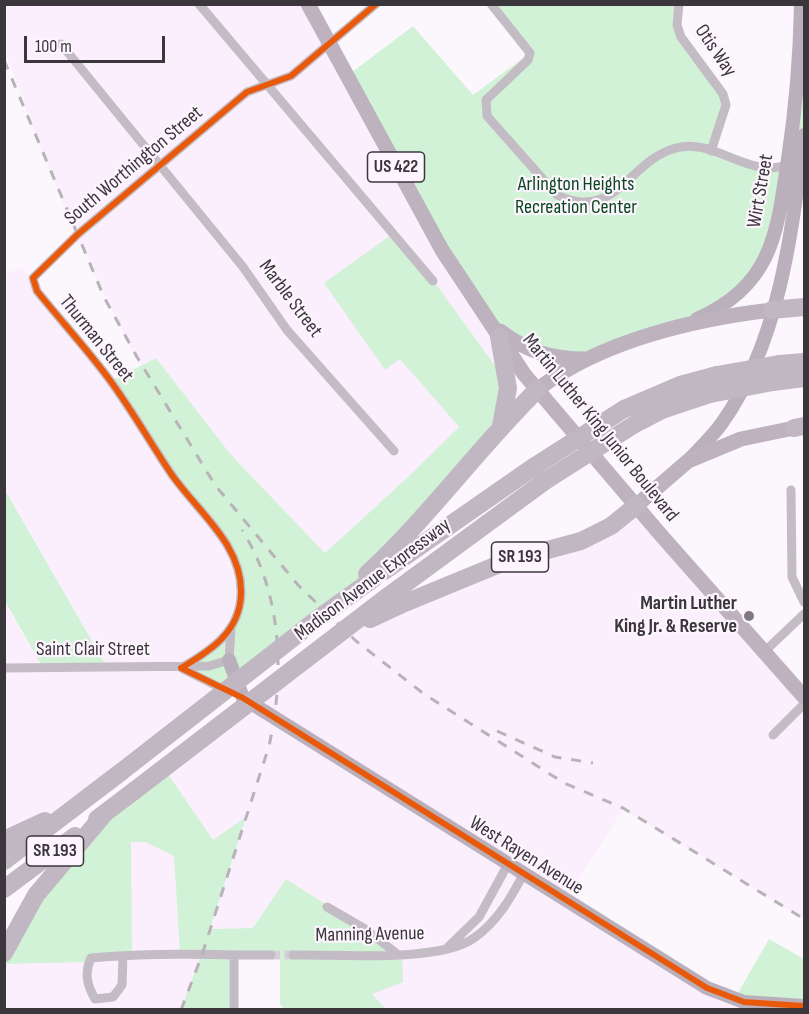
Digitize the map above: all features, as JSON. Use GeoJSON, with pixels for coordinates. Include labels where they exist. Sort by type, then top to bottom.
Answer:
{"type":"FeatureCollection","features":[{"type":"Feature","properties":{"kind":"highway","name":"US 422"},"geometry":{"type":"LineString","coordinates":[[772,310],[804,307]]}},
{"type":"Feature","properties":{"kind":"highway"},"geometry":{"type":"LineString","coordinates":[[495,331],[508,388],[501,426]]}},
{"type":"Feature","properties":{"kind":"highway","name":"Madison Avenue Expressway"},"geometry":{"type":"LineString","coordinates":[[4,889],[343,630],[394,601],[540,473],[624,409],[680,384],[779,364],[804,362]]}},
{"type":"Feature","properties":{"kind":"highway","name":"Madison Avenue Expressway"},"geometry":{"type":"LineString","coordinates":[[4,861],[82,803],[370,576],[540,473],[662,410],[710,394],[804,378]]}},
{"type":"Feature","properties":{"kind":"highway"},"geometry":{"type":"LineString","coordinates":[[370,576],[430,512],[472,458],[538,389]]}},
{"type":"Feature","properties":{"kind":"highway","name":"SR 193"},"geometry":{"type":"LineString","coordinates":[[394,601],[507,561],[581,541],[611,526],[637,505]]}},
{"type":"Feature","properties":{"kind":"highway"},"geometry":{"type":"LineString","coordinates":[[4,840],[82,803]]}},
{"type":"Feature","properties":{"kind":"highway"},"geometry":{"type":"LineString","coordinates":[[4,953],[36,895],[106,812]]}},
{"type":"Feature","properties":{"kind":"main road","name":"Martin Luther King Junior Boulevard"},"geometry":{"type":"LineString","coordinates":[[308,4],[441,250],[495,331],[538,389],[804,697]]}},
{"type":"Feature","properties":{"kind":"main road","name":"Wirt Street"},"geometry":{"type":"LineString","coordinates":[[637,505],[688,461],[720,425],[745,382],[765,334],[792,223],[797,166],[796,110],[801,4]]}},
{"type":"Feature","properties":{"kind":"main road","name":"Wirt Street"},"geometry":{"type":"LineString","coordinates":[[538,389],[586,359],[681,326],[719,308],[739,293],[764,260],[777,232],[804,135]]}},
{"type":"Feature","properties":{"kind":"main road","name":"US 422"},"geometry":{"type":"LineString","coordinates":[[681,326],[772,310]]}},
{"type":"Feature","properties":{"kind":"main road","name":"US 422"},"geometry":{"type":"LineString","coordinates":[[495,331],[539,354],[553,358],[586,359]]}},
{"type":"Feature","properties":{"kind":"main road"},"geometry":{"type":"LineString","coordinates":[[688,461],[741,439],[801,428]]}},
{"type":"Feature","properties":{"kind":"main road"},"geometry":{"type":"LineString","coordinates":[[229,660],[243,698]]}},
{"type":"Feature","properties":{"kind":"main road","name":"West Rayen Avenue"},"geometry":{"type":"LineString","coordinates":[[243,698],[723,996],[744,1002],[804,1006]]}},
{"type":"Feature","properties":{"kind":"street"},"geometry":{"type":"LineString","coordinates":[[199,4],[433,281]]}},
{"type":"Feature","properties":{"kind":"street","name":"South Worthington Street"},"geometry":{"type":"LineString","coordinates":[[33,284],[37,273],[76,236],[247,92],[291,76],[376,4]]}},
{"type":"Feature","properties":{"kind":"street"},"geometry":{"type":"LineString","coordinates":[[491,4],[530,54],[528,60],[489,95],[485,109],[487,116],[557,195],[573,201],[596,201],[613,193],[669,150],[692,146],[711,150],[760,168],[797,166]]}},
{"type":"Feature","properties":{"kind":"street","name":"Otis Way"},"geometry":{"type":"LineString","coordinates":[[679,4],[677,25],[681,37],[723,94],[726,105],[711,150]]}},
{"type":"Feature","properties":{"kind":"street","name":"Marble Street"},"geometry":{"type":"LineString","coordinates":[[61,44],[243,267],[287,330],[394,452]]}},
{"type":"Feature","properties":{"kind":"street","name":"Thurman Street"},"geometry":{"type":"LineString","coordinates":[[33,284],[110,381],[172,475],[222,536],[235,560],[241,595],[231,629]]}},
{"type":"Feature","properties":{"kind":"street"},"geometry":{"type":"LineString","coordinates":[[790,490],[792,578],[804,602]]}},
{"type":"Feature","properties":{"kind":"street"},"geometry":{"type":"LineString","coordinates":[[764,652],[804,614]]}},
{"type":"Feature","properties":{"kind":"street"},"geometry":{"type":"LineString","coordinates":[[229,660],[231,629]]}},
{"type":"Feature","properties":{"kind":"street"},"geometry":{"type":"LineString","coordinates":[[181,668],[204,654],[231,629]]}},
{"type":"Feature","properties":{"kind":"street","name":"Saint Clair Street"},"geometry":{"type":"LineString","coordinates":[[4,668],[181,668],[209,666],[229,660]]}},
{"type":"Feature","properties":{"kind":"street","name":"Saint Clair Street"},"geometry":{"type":"LineString","coordinates":[[181,668],[243,698]]}},
{"type":"Feature","properties":{"kind":"street"},"geometry":{"type":"LineString","coordinates":[[773,735],[804,704]]}},
{"type":"Feature","properties":{"kind":"street","name":"Manning Avenue"},"geometry":{"type":"LineString","coordinates":[[448,947],[479,917],[500,884],[508,864]]}},
{"type":"Feature","properties":{"kind":"street","name":"Manning Avenue"},"geometry":{"type":"LineString","coordinates":[[293,955],[424,953],[462,945],[487,927],[510,899],[524,873]]}},
{"type":"Feature","properties":{"kind":"street"},"geometry":{"type":"LineString","coordinates":[[327,907],[365,929],[396,953]]}},
{"type":"Feature","properties":{"kind":"street"},"geometry":{"type":"LineString","coordinates":[[234,955],[234,1010]]}},
{"type":"Feature","properties":{"kind":"street"},"geometry":{"type":"LineString","coordinates":[[123,956],[122,985],[113,997],[95,999],[88,987],[86,969],[91,958],[123,956],[271,955]]}},
{"type":"Feature","properties":{"kind":"shaded area"},"geometry":{"type":"Polygon","coordinates":[[[5,5],[308,5],[499,337],[507,382],[422,265],[325,284],[385,369],[400,358],[459,427],[325,553],[232,456],[156,359],[140,365],[76,236],[37,139],[5,51],[5,5]]]}},
{"type":"Feature","properties":{"kind":"shaded area"},"geometry":{"type":"Polygon","coordinates":[[[23,267],[221,536],[240,573],[225,691],[82,803],[5,840],[4,601],[43,668],[107,667],[5,488],[5,274],[23,267]]]}},
{"type":"Feature","properties":{"kind":"shaded area"},"geometry":{"type":"Polygon","coordinates":[[[637,505],[804,697],[804,919],[623,809],[566,899],[707,988],[804,1009],[386,1009],[371,994],[327,907],[286,880],[253,928],[210,929],[246,818],[213,840],[164,768],[343,630],[535,553],[637,505]]]}},
{"type":"Feature","properties":{"kind":"shaded area"},"geometry":{"type":"Polygon","coordinates":[[[131,842],[145,842],[174,856],[180,955],[202,955],[181,1009],[5,1009],[4,964],[89,962],[131,842]]]}},
{"type":"Feature","properties":{"kind":"green space","name":"Arlington Heights Recreation Center"},"geometry":{"type":"Polygon","coordinates":[[[491,5],[679,5],[677,25],[726,105],[711,150],[760,168],[787,165],[804,5],[804,135],[787,166],[764,260],[719,308],[571,359],[491,325],[347,76],[413,26],[473,95],[530,53],[491,5]]]}},
{"type":"Feature","properties":{"kind":"green space"},"geometry":{"type":"Polygon","coordinates":[[[394,233],[422,265],[507,382],[504,414],[398,545],[237,682],[243,698],[181,668],[214,646],[240,607],[235,560],[110,381],[156,358],[232,456],[325,553],[459,427],[400,359],[385,370],[324,283],[394,233]]]}},
{"type":"Feature","properties":{"kind":"green space"},"geometry":{"type":"Polygon","coordinates":[[[4,488],[107,667],[43,668],[5,601],[4,488]]]}},
{"type":"Feature","properties":{"kind":"green space"},"geometry":{"type":"Polygon","coordinates":[[[164,768],[213,840],[246,817],[210,929],[253,928],[286,879],[402,953],[403,982],[372,994],[386,1009],[284,1009],[280,1004],[280,955],[234,955],[234,1009],[181,1009],[201,955],[180,955],[174,856],[145,842],[131,842],[132,956],[89,962],[5,964],[5,953],[44,885],[164,768]]]}},
{"type":"Feature","properties":{"kind":"green space"},"geometry":{"type":"Polygon","coordinates":[[[769,939],[804,959],[804,1006],[734,1000],[769,939]]]}},
{"type":"Feature","properties":{"kind":"tunnel"},"geometry":{"type":"LineString","coordinates":[[271,955],[293,955]]}},
{"type":"Feature","properties":{"kind":"railway"},"geometry":{"type":"LineString","coordinates":[[4,60],[104,297],[137,357],[215,485],[298,585],[356,641],[424,694],[564,783],[623,808],[804,919]]}},
{"type":"Feature","properties":{"kind":"railway"},"geometry":{"type":"LineString","coordinates":[[181,1010],[202,955],[269,746],[274,719],[278,663],[272,607],[255,554],[242,530]]}},
{"type":"Feature","properties":{"kind":"railway"},"geometry":{"type":"LineString","coordinates":[[497,731],[555,757],[593,763]]}},
{"type":"Feature","properties":{"kind":"cycle path"},"geometry":{"type":"LineString","coordinates":[[181,668],[222,639],[235,619],[241,594],[240,576],[235,560],[217,530],[172,475],[109,379],[37,291],[33,278],[77,235],[247,92],[291,76],[376,4]]}},
{"type":"Feature","properties":{"kind":"cycle path"},"geometry":{"type":"LineString","coordinates":[[181,668],[243,698],[707,988],[744,1002],[804,1006]]}},
{"type":"Feature","properties":{"kind":"place","name":"Martin Luther King Jr. & Reserve"},"geometry":{"type":"Point","coordinates":[749,616]}}]}
